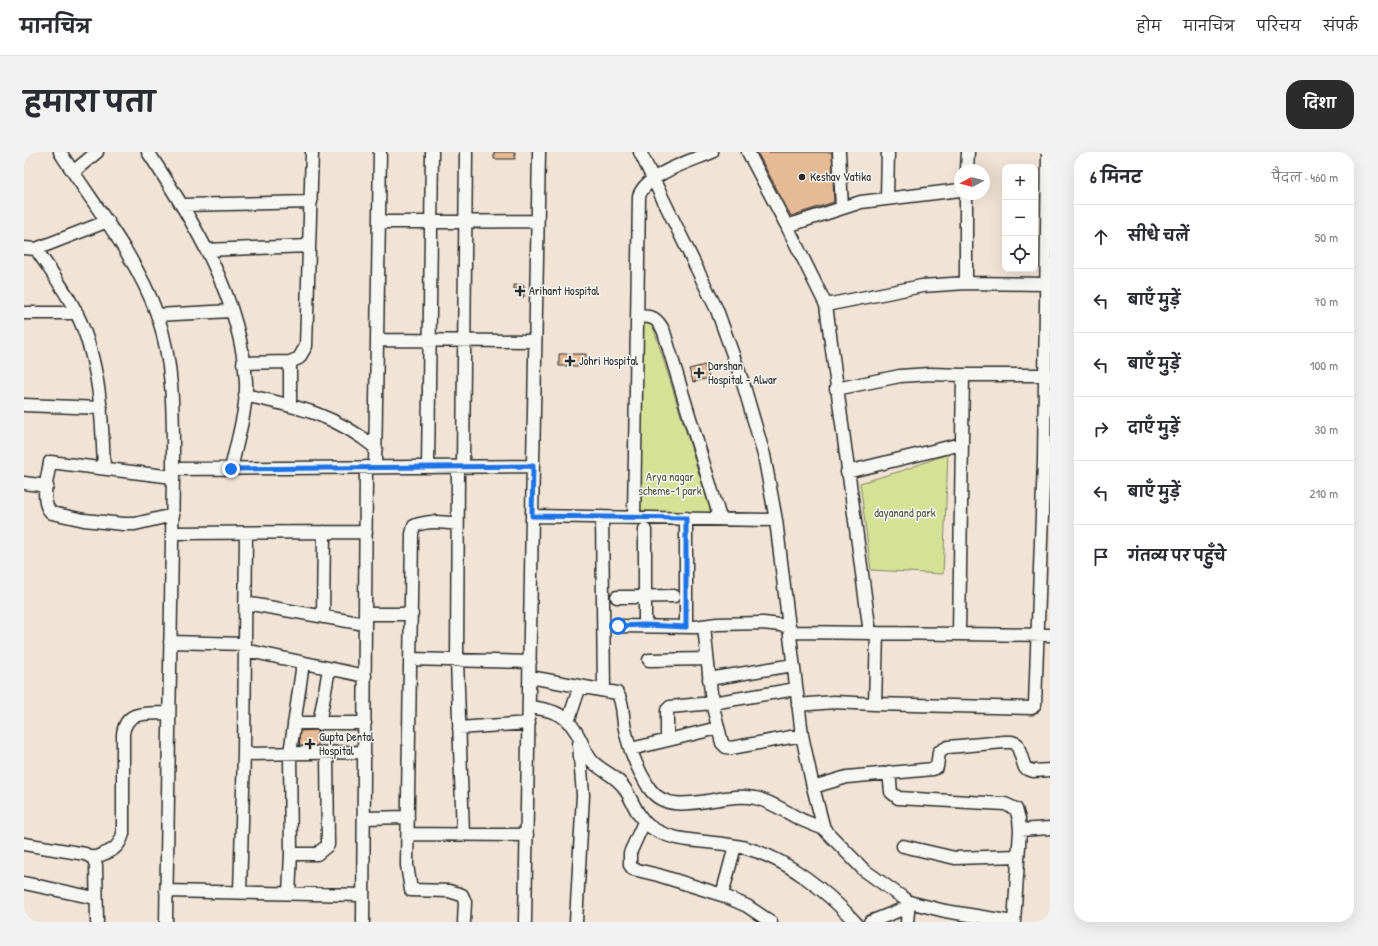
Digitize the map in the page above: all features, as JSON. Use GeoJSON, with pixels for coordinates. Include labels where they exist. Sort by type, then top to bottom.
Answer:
{"type":"FeatureCollection","features":[{"type":"Feature","properties":{"kind":"street"},"geometry":{"type":"LineString","coordinates":[[60,152],[108,222],[142,284],[157,315],[169,368],[174,418],[168,713],[166,922]]}},
{"type":"Feature","properties":{"kind":"street"},"geometry":{"type":"LineString","coordinates":[[73,172],[97,152]]}},
{"type":"Feature","properties":{"kind":"street"},"geometry":{"type":"LineString","coordinates":[[148,152],[182,205],[206,250],[223,286],[231,311],[243,363],[245,395],[231,469]]}},
{"type":"Feature","properties":{"kind":"street"},"geometry":{"type":"LineString","coordinates":[[243,363],[290,362],[299,358],[306,346],[312,152]]}},
{"type":"Feature","properties":{"kind":"street"},"geometry":{"type":"LineString","coordinates":[[363,922],[366,532],[371,467],[376,448],[380,152]]}},
{"type":"Feature","properties":{"kind":"street"},"geometry":{"type":"LineString","coordinates":[[428,467],[431,340],[432,152]]}},
{"type":"Feature","properties":{"kind":"street"},"geometry":{"type":"LineString","coordinates":[[463,834],[459,728],[457,524],[464,340],[466,152]]}},
{"type":"Feature","properties":{"kind":"street"},"geometry":{"type":"LineString","coordinates":[[525,922],[538,152]]}},
{"type":"Feature","properties":{"kind":"street"},"geometry":{"type":"LineString","coordinates":[[640,152],[709,291],[733,353],[764,455],[776,520],[802,735],[824,829]]}},
{"type":"Feature","properties":{"kind":"street"},"geometry":{"type":"LineString","coordinates":[[634,517],[639,196],[644,185],[654,178],[712,152]]}},
{"type":"Feature","properties":{"kind":"street"},"geometry":{"type":"LineString","coordinates":[[748,152],[826,305],[847,472],[873,633],[875,704]]}},
{"type":"Feature","properties":{"kind":"street"},"geometry":{"type":"LineString","coordinates":[[839,152],[842,207]]}},
{"type":"Feature","properties":{"kind":"street"},"geometry":{"type":"LineString","coordinates":[[888,152],[888,198]]}},
{"type":"Feature","properties":{"kind":"street"},"geometry":{"type":"LineString","coordinates":[[967,164],[968,152]]}},
{"type":"Feature","properties":{"kind":"street"},"geometry":{"type":"LineString","coordinates":[[798,705],[834,702],[1032,708],[1035,704],[1044,635],[1047,460],[1044,375],[1048,329],[1046,284],[1048,256],[1048,152]]}},
{"type":"Feature","properties":{"kind":"street"},"geometry":{"type":"LineString","coordinates":[[787,226],[842,207],[888,198],[954,191]]}},
{"type":"Feature","properties":{"kind":"street"},"geometry":{"type":"LineString","coordinates":[[966,200],[966,283]]}},
{"type":"Feature","properties":{"kind":"street"},"geometry":{"type":"LineString","coordinates":[[182,205],[311,202]]}},
{"type":"Feature","properties":{"kind":"street"},"geometry":{"type":"LineString","coordinates":[[380,222],[536,221]]}},
{"type":"Feature","properties":{"kind":"street"},"geometry":{"type":"LineString","coordinates":[[24,248],[36,249],[108,222]]}},
{"type":"Feature","properties":{"kind":"street"},"geometry":{"type":"LineString","coordinates":[[206,250],[309,246]]}},
{"type":"Feature","properties":{"kind":"street"},"geometry":{"type":"LineString","coordinates":[[36,249],[77,313],[88,343],[97,379],[102,408],[104,468]]}},
{"type":"Feature","properties":{"kind":"street"},"geometry":{"type":"LineString","coordinates":[[826,305],[909,288],[966,283],[1046,284]]}},
{"type":"Feature","properties":{"kind":"street"},"geometry":{"type":"LineString","coordinates":[[157,315],[231,311]]}},
{"type":"Feature","properties":{"kind":"street"},"geometry":{"type":"LineString","coordinates":[[24,313],[77,313]]}},
{"type":"Feature","properties":{"kind":"street"},"geometry":{"type":"LineString","coordinates":[[637,317],[654,317],[660,323],[664,332],[720,518]]}},
{"type":"Feature","properties":{"kind":"street"},"geometry":{"type":"LineString","coordinates":[[378,340],[534,341]]}},
{"type":"Feature","properties":{"kind":"street"},"geometry":{"type":"LineString","coordinates":[[290,362],[290,405]]}},
{"type":"Feature","properties":{"kind":"street"},"geometry":{"type":"LineString","coordinates":[[836,389],[900,376],[930,374],[1044,375]]}},
{"type":"Feature","properties":{"kind":"street"},"geometry":{"type":"LineString","coordinates":[[958,634],[963,375]]}},
{"type":"Feature","properties":{"kind":"street"},"geometry":{"type":"LineString","coordinates":[[245,395],[290,405],[324,415],[338,422],[376,448]]}},
{"type":"Feature","properties":{"kind":"street"},"geometry":{"type":"LineString","coordinates":[[24,405],[102,408]]}},
{"type":"Feature","properties":{"kind":"street"},"geometry":{"type":"LineString","coordinates":[[847,472],[961,444]]}},
{"type":"Feature","properties":{"kind":"street"},"geometry":{"type":"LineString","coordinates":[[173,515],[135,524],[123,524],[59,515],[47,509],[45,502],[50,462],[173,473],[231,469],[533,466]]}},
{"type":"Feature","properties":{"kind":"street"},"geometry":{"type":"LineString","coordinates":[[24,484],[47,486]]}},
{"type":"Feature","properties":{"kind":"street"},"geometry":{"type":"LineString","coordinates":[[532,516],[776,520]]}},
{"type":"Feature","properties":{"kind":"street"},"geometry":{"type":"LineString","coordinates":[[602,517],[604,690]]}},
{"type":"Feature","properties":{"kind":"street"},"geometry":{"type":"LineString","coordinates":[[686,518],[686,627]]}},
{"type":"Feature","properties":{"kind":"street"},"geometry":{"type":"LineString","coordinates":[[457,524],[429,521],[414,526],[412,534],[408,865],[411,890],[458,892],[462,895],[465,902],[464,922]]}},
{"type":"Feature","properties":{"kind":"street"},"geometry":{"type":"LineString","coordinates":[[645,530],[645,625]]}},
{"type":"Feature","properties":{"kind":"street"},"geometry":{"type":"LineString","coordinates":[[324,532],[324,617]]}},
{"type":"Feature","properties":{"kind":"street"},"geometry":{"type":"LineString","coordinates":[[172,533],[366,532]]}},
{"type":"Feature","properties":{"kind":"street"},"geometry":{"type":"LineString","coordinates":[[240,892],[244,754],[246,533]]}},
{"type":"Feature","properties":{"kind":"street"},"geometry":{"type":"LineString","coordinates":[[617,597],[674,596]]}},
{"type":"Feature","properties":{"kind":"street"},"geometry":{"type":"LineString","coordinates":[[246,603],[324,617],[365,619],[412,614]]}},
{"type":"Feature","properties":{"kind":"street"},"geometry":{"type":"LineString","coordinates":[[618,626],[645,625],[686,627],[717,624],[764,623],[789,629],[873,633],[1044,635]]}},
{"type":"Feature","properties":{"kind":"street"},"geometry":{"type":"LineString","coordinates":[[704,626],[712,703],[722,743],[726,747],[731,748],[802,735]]}},
{"type":"Feature","properties":{"kind":"street"},"geometry":{"type":"LineString","coordinates":[[170,642],[245,647],[303,663],[365,676]]}},
{"type":"Feature","properties":{"kind":"street"},"geometry":{"type":"LineString","coordinates":[[410,659],[530,662]]}},
{"type":"Feature","properties":{"kind":"street"},"geometry":{"type":"LineString","coordinates":[[649,660],[707,659]]}},
{"type":"Feature","properties":{"kind":"street"},"geometry":{"type":"LineString","coordinates":[[289,893],[292,854],[290,753],[303,663]]}},
{"type":"Feature","properties":{"kind":"street"},"geometry":{"type":"LineString","coordinates":[[709,679],[793,665]]}},
{"type":"Feature","properties":{"kind":"street"},"geometry":{"type":"LineString","coordinates":[[319,724],[329,669]]}},
{"type":"Feature","properties":{"kind":"street"},"geometry":{"type":"LineString","coordinates":[[530,677],[613,692],[620,698],[624,727],[631,749],[654,795],[666,802],[681,804],[731,797],[754,798],[824,829],[864,870],[909,905],[960,918],[1013,922],[1020,830],[1018,814],[1012,806],[894,796],[890,787],[889,772]]}},
{"type":"Feature","properties":{"kind":"street"},"geometry":{"type":"LineString","coordinates":[[568,722],[580,686]]}},
{"type":"Feature","properties":{"kind":"street"},"geometry":{"type":"LineString","coordinates":[[667,739],[667,710],[670,707],[712,703],[796,689]]}},
{"type":"Feature","properties":{"kind":"street"},"geometry":{"type":"LineString","coordinates":[[529,707],[557,712],[568,722],[579,736],[590,759],[622,784],[644,822],[657,831],[669,835],[752,850],[794,871],[831,899],[855,922]]}},
{"type":"Feature","properties":{"kind":"street"},"geometry":{"type":"LineString","coordinates":[[93,858],[112,852],[120,842],[123,834],[123,734],[127,720],[133,716],[168,713]]}},
{"type":"Feature","properties":{"kind":"street"},"geometry":{"type":"LineString","coordinates":[[294,723],[364,723]]}},
{"type":"Feature","properties":{"kind":"street"},"geometry":{"type":"LineString","coordinates":[[459,728],[529,723]]}},
{"type":"Feature","properties":{"kind":"street"},"geometry":{"type":"LineString","coordinates":[[631,749],[667,739],[718,728]]}},
{"type":"Feature","properties":{"kind":"street"},"geometry":{"type":"LineString","coordinates":[[576,922],[583,795],[579,736]]}},
{"type":"Feature","properties":{"kind":"street"},"geometry":{"type":"LineString","coordinates":[[813,787],[847,777],[933,769],[936,767],[939,752],[948,747],[1004,742],[1012,742],[1017,744],[1020,749],[1022,764],[1028,770],[1050,770]]}},
{"type":"Feature","properties":{"kind":"street"},"geometry":{"type":"LineString","coordinates":[[244,754],[327,754],[364,752]]}},
{"type":"Feature","properties":{"kind":"street"},"geometry":{"type":"LineString","coordinates":[[292,854],[317,854],[328,846],[327,754]]}},
{"type":"Feature","properties":{"kind":"street"},"geometry":{"type":"LineString","coordinates":[[364,818],[408,817]]}},
{"type":"Feature","properties":{"kind":"street"},"geometry":{"type":"LineString","coordinates":[[644,822],[630,853],[630,865],[633,869],[658,875],[722,895],[747,906],[771,922]]}},
{"type":"Feature","properties":{"kind":"street"},"geometry":{"type":"LineString","coordinates":[[1020,830],[1050,828]]}},
{"type":"Feature","properties":{"kind":"street"},"geometry":{"type":"LineString","coordinates":[[408,834],[527,836]]}},
{"type":"Feature","properties":{"kind":"street"},"geometry":{"type":"LineString","coordinates":[[24,844],[85,854],[93,858],[96,865],[95,898],[97,922]]}},
{"type":"Feature","properties":{"kind":"street"},"geometry":{"type":"LineString","coordinates":[[722,895],[735,846]]}},
{"type":"Feature","properties":{"kind":"street"},"geometry":{"type":"LineString","coordinates":[[903,846],[955,858],[1018,856]]}},
{"type":"Feature","properties":{"kind":"street"},"geometry":{"type":"LineString","coordinates":[[24,883],[95,898]]}},
{"type":"Feature","properties":{"kind":"street"},"geometry":{"type":"LineString","coordinates":[[166,891],[363,895]]}},
{"type":"Feature","properties":{"kind":"street"},"geometry":{"type":"LineString","coordinates":[[870,922],[909,905]]}},
{"type":"Feature","properties":{"kind":"street"},"geometry":{"type":"LineString","coordinates":[[907,922],[909,905]]}},
{"type":"Feature","properties":{"kind":"green space","name":"Arya nagar scheme-1 park"},"geometry":{"type":"Polygon","coordinates":[[[652,323],[712,515],[686,518],[640,511],[641,324],[652,323]]]}},
{"type":"Feature","properties":{"kind":"green space","name":"dayanand park"},"geometry":{"type":"Polygon","coordinates":[[[948,454],[943,574],[871,570],[860,483],[901,471],[948,454]]]}},
{"type":"Feature","properties":{"kind":"building"},"geometry":{"type":"Polygon","coordinates":[[[494,152],[515,152],[515,159],[494,159],[494,152]]]}},
{"type":"Feature","properties":{"kind":"building","name":"Keshav Vatika"},"geometry":{"type":"Polygon","coordinates":[[[757,152],[832,152],[834,202],[791,216],[757,152]]]}},
{"type":"Feature","properties":{"kind":"building"},"geometry":{"type":"Polygon","coordinates":[[[514,285],[524,285],[524,297],[518,297],[518,289],[514,289],[514,285]]]}},
{"type":"Feature","properties":{"kind":"building"},"geometry":{"type":"Polygon","coordinates":[[[559,354],[586,354],[586,366],[559,366],[559,354]]]}},
{"type":"Feature","properties":{"kind":"building"},"geometry":{"type":"Polygon","coordinates":[[[705,365],[709,378],[693,382],[689,369],[705,365]]]}},
{"type":"Feature","properties":{"kind":"building"},"geometry":{"type":"Polygon","coordinates":[[[317,730],[318,751],[300,752],[299,731],[317,730]]]}},
{"type":"Feature","properties":{"kind":"place","name":"Keshav Vatika"},"geometry":{"type":"Point","coordinates":[802,177]}},
{"type":"Feature","properties":{"kind":"place","name":"Arihant Hospital"},"geometry":{"type":"Point","coordinates":[520,291]}},
{"type":"Feature","properties":{"kind":"place","name":"Johri Hospital"},"geometry":{"type":"Point","coordinates":[570,361]}},
{"type":"Feature","properties":{"kind":"place","name":"Darshan Hospital - Alwar"},"geometry":{"type":"Point","coordinates":[699,373]}},
{"type":"Feature","properties":{"kind":"place","name":"Gupta Dental Hospital"},"geometry":{"type":"Point","coordinates":[310,744]}},
{"type":"Feature","properties":{"kind":"route"},"geometry":{"type":"LineString","coordinates":[[231,469],[533,466],[532,516],[686,518],[686,627],[654,625],[618,626]]}}]}
